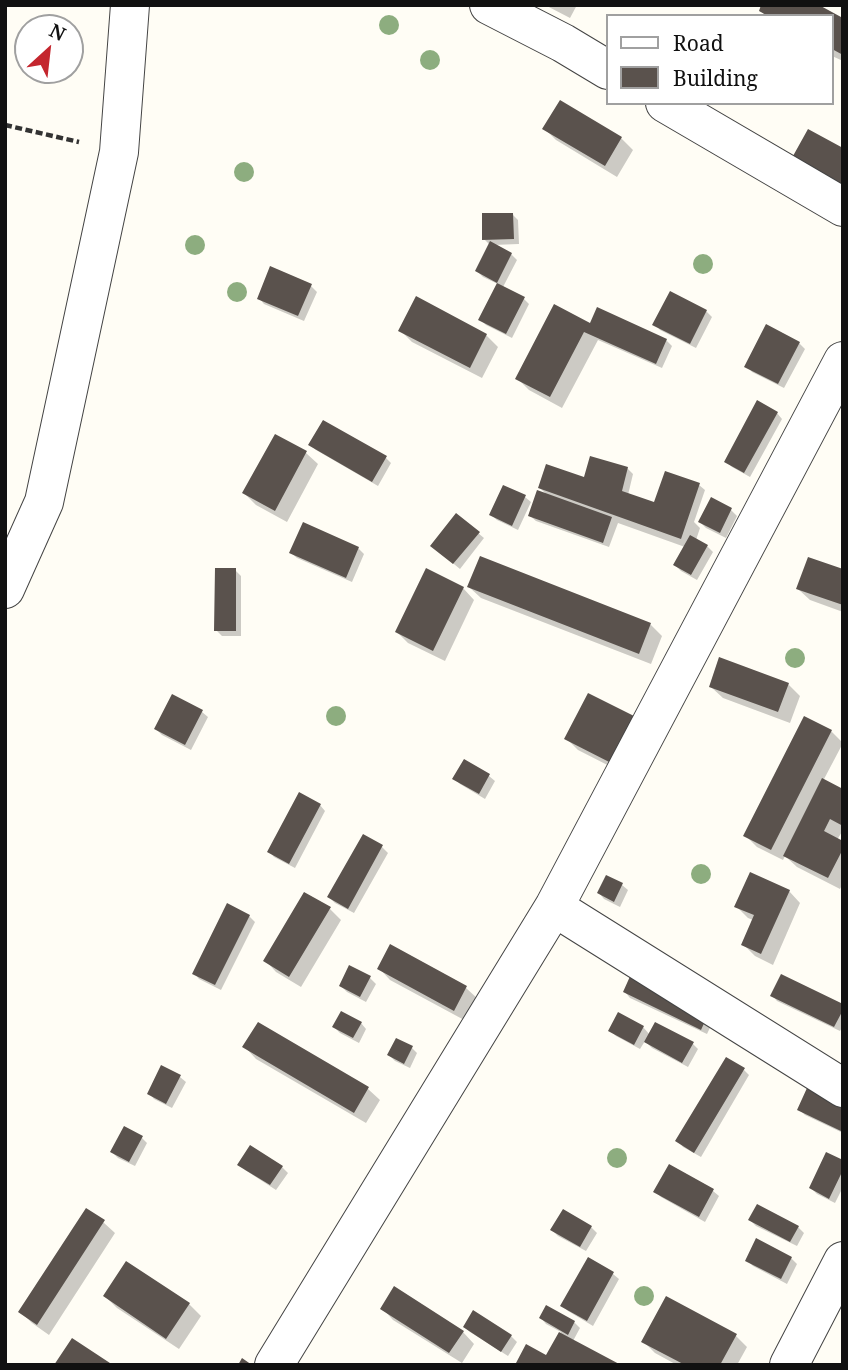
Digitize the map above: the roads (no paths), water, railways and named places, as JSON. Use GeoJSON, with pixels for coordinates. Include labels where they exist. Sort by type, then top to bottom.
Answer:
{"type":"FeatureCollection","features":[{"type":"Feature","properties":{"kind":"street"},"geometry":{"type":"LineString","coordinates":[[5,589],[44,502],[119,152],[130,5]]}},
{"type":"Feature","properties":{"kind":"street"},"geometry":{"type":"LineString","coordinates":[[489,5],[606,69]]}},
{"type":"Feature","properties":{"kind":"street"},"geometry":{"type":"LineString","coordinates":[[668,105],[843,207]]}},
{"type":"Feature","properties":{"kind":"street"},"geometry":{"type":"LineString","coordinates":[[274,1365],[554,907],[843,362]]}},
{"type":"Feature","properties":{"kind":"street"},"geometry":{"type":"LineString","coordinates":[[554,907],[843,1088]]}},
{"type":"Feature","properties":{"kind":"street"},"geometry":{"type":"LineString","coordinates":[[789,1365],[843,1261]]}}]}
